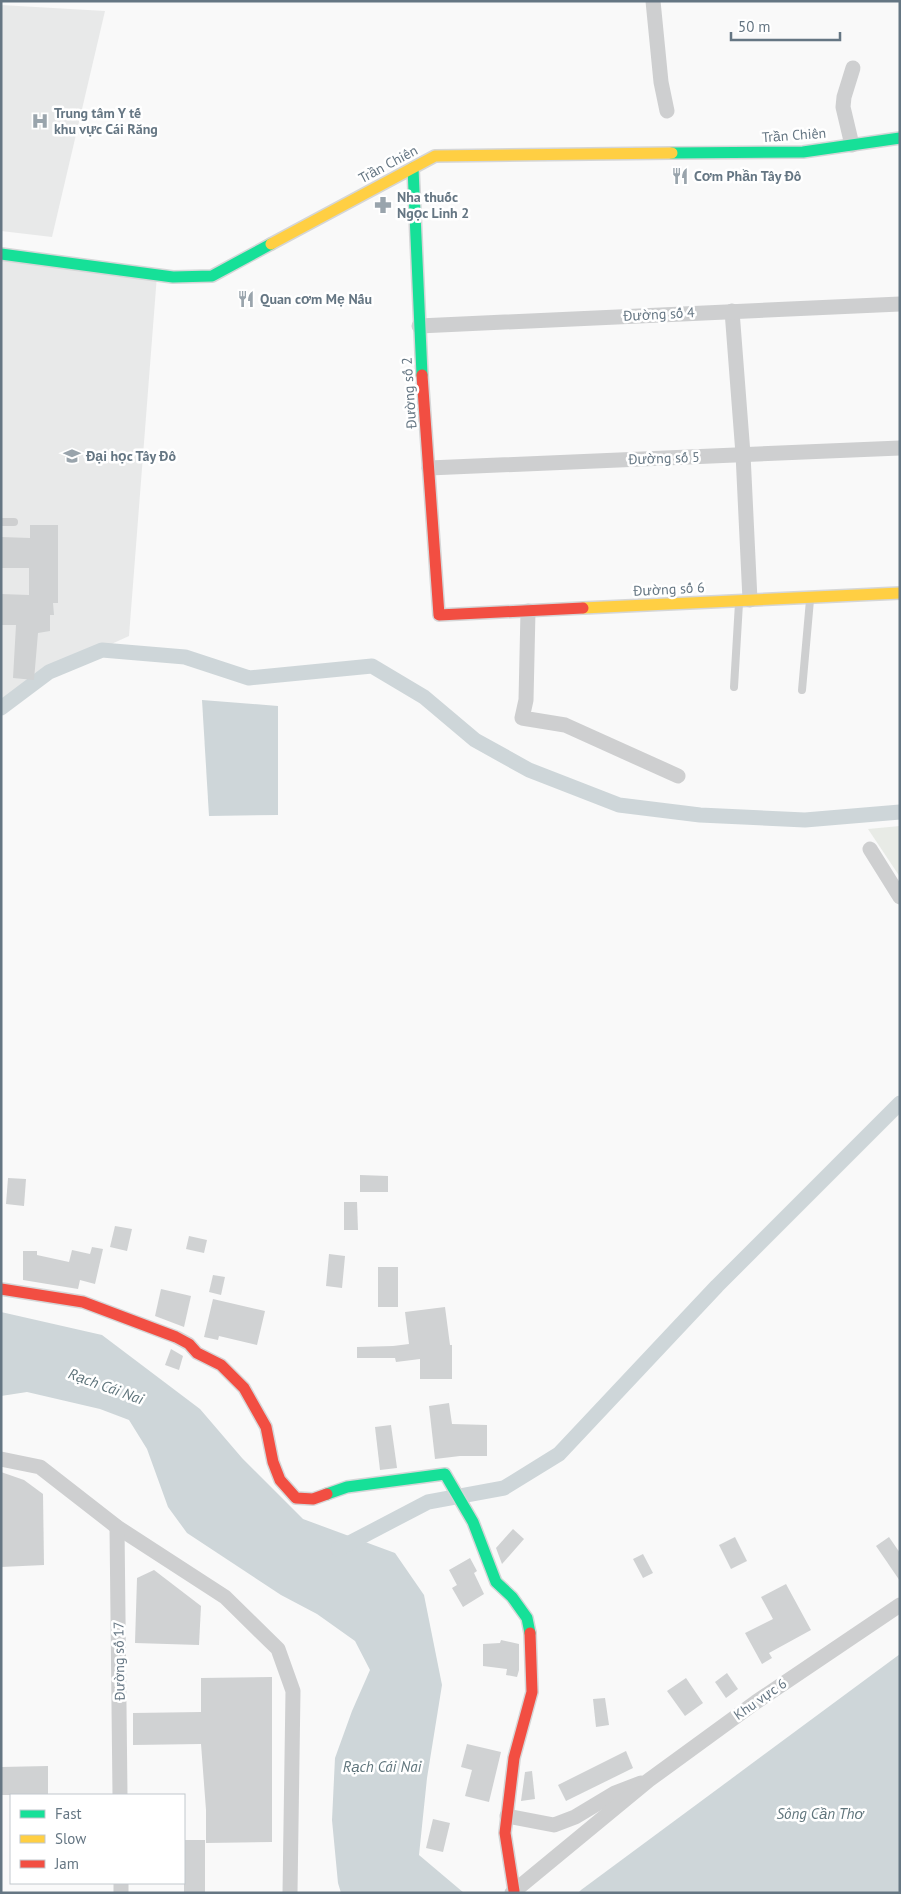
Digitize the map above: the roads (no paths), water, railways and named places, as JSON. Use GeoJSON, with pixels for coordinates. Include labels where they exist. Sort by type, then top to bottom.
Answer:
{"type":"FeatureCollection","features":[{"type":"Feature","properties":{"kind":"street"},"geometry":{"type":"LineString","coordinates":[[653,1],[661,82],[667,111]]}},
{"type":"Feature","properties":{"kind":"street"},"geometry":{"type":"LineString","coordinates":[[852,145],[843,107],[844,97],[853,68]]}},
{"type":"Feature","properties":{"kind":"street","name":"Trần Chiên"},"geometry":{"type":"LineString","coordinates":[[1,254],[172,277],[212,276],[435,156],[803,152],[900,138]]}},
{"type":"Feature","properties":{"kind":"street","name":"Đường số 2"},"geometry":{"type":"LineString","coordinates":[[412,168],[419,326],[439,615]]}},
{"type":"Feature","properties":{"kind":"street","name":"Đường số 4"},"geometry":{"type":"LineString","coordinates":[[419,326],[900,304]]}},
{"type":"Feature","properties":{"kind":"street"},"geometry":{"type":"LineString","coordinates":[[732,311],[743,454],[745,601]]}},
{"type":"Feature","properties":{"kind":"street","name":"Đường số 5"},"geometry":{"type":"LineString","coordinates":[[429,468],[900,448]]}},
{"type":"Feature","properties":{"kind":"street","name":"Đường số 6"},"geometry":{"type":"LineString","coordinates":[[439,615],[900,593]]}},
{"type":"Feature","properties":{"kind":"street"},"geometry":{"type":"LineString","coordinates":[[528,611],[526,700],[522,718],[564,725],[678,776]]}},
{"type":"Feature","properties":{"kind":"street"},"geometry":{"type":"LineString","coordinates":[[870,849],[900,897]]}},
{"type":"Feature","properties":{"kind":"street"},"geometry":{"type":"LineString","coordinates":[[1,1289],[83,1302],[176,1337],[189,1344],[197,1353],[221,1365],[244,1388],[266,1427],[273,1462],[280,1480],[296,1498],[312,1499],[347,1487],[445,1474],[473,1522],[496,1582],[512,1597],[527,1618],[531,1640],[532,1692],[514,1758],[505,1832],[513,1892]]}},
{"type":"Feature","properties":{"kind":"street"},"geometry":{"type":"LineString","coordinates":[[1,1459],[40,1468],[117,1527],[225,1597],[278,1648],[293,1691],[290,1893]]}},
{"type":"Feature","properties":{"kind":"street","name":"Đường số 17"},"geometry":{"type":"LineString","coordinates":[[117,1527],[120,1794]]}},
{"type":"Feature","properties":{"kind":"street","name":"Khu vực 6"},"geometry":{"type":"LineString","coordinates":[[513,1892],[626,1801],[649,1780],[756,1702],[900,1604]]}},
{"type":"Feature","properties":{"kind":"street"},"geometry":{"type":"LineString","coordinates":[[507,1816],[550,1825],[558,1823],[575,1817],[615,1793],[649,1780]]}},
{"type":"Feature","properties":{"kind":"lane"},"geometry":{"type":"LineString","coordinates":[[1,522],[14,522]]}},
{"type":"Feature","properties":{"kind":"lane"},"geometry":{"type":"LineString","coordinates":[[802,690],[810,598]]}},
{"type":"Feature","properties":{"kind":"lane"},"geometry":{"type":"LineString","coordinates":[[734,687],[745,601]]}},
{"type":"Feature","properties":{"kind":"water"},"geometry":{"type":"Polygon","coordinates":[[[202,700],[278,706],[278,815],[209,816],[202,700]]]}},
{"type":"Feature","properties":{"kind":"water","name":"Rạch Cái Nai"},"geometry":{"type":"Polygon","coordinates":[[[1,1312],[102,1335],[200,1409],[242,1458],[303,1519],[395,1553],[424,1595],[442,1685],[427,1778],[419,1855],[464,1893],[341,1893],[338,1883],[332,1820],[335,1758],[352,1711],[370,1670],[355,1641],[317,1614],[281,1595],[187,1533],[168,1507],[147,1449],[129,1420],[100,1409],[27,1392],[1,1396],[1,1312]]]}},
{"type":"Feature","properties":{"kind":"water","name":"Sông Cần Thơ"},"geometry":{"type":"Polygon","coordinates":[[[900,1654],[900,1893],[578,1893],[581,1890],[900,1654]]]}},
{"type":"Feature","properties":{"kind":"waterway"},"geometry":{"type":"LineString","coordinates":[[1,708],[49,672],[102,650],[185,657],[249,678],[372,666],[424,697],[475,740],[529,770],[619,805],[700,815],[805,820],[900,812]]}},
{"type":"Feature","properties":{"kind":"waterway"},"geometry":{"type":"LineString","coordinates":[[338,1549],[428,1502],[504,1488],[559,1454],[717,1286],[900,1103]]}},
{"type":"Feature","properties":{"kind":"place","name":"Trung tâm Y tế khu vực Cái Răng"},"geometry":{"type":"Point","coordinates":[40,121]}},
{"type":"Feature","properties":{"kind":"place","name":"Cơm Phần Tây Đô"},"geometry":{"type":"Point","coordinates":[680,176]}},
{"type":"Feature","properties":{"kind":"place","name":"Nha thuốc Ngọc Linh 2"},"geometry":{"type":"Point","coordinates":[383,205]}},
{"type":"Feature","properties":{"kind":"place","name":"Quan cơm Mẹ Nấu"},"geometry":{"type":"Point","coordinates":[246,299]}},
{"type":"Feature","properties":{"kind":"place","name":"Đại học Tây Đô"},"geometry":{"type":"Point","coordinates":[72,456]}}]}
